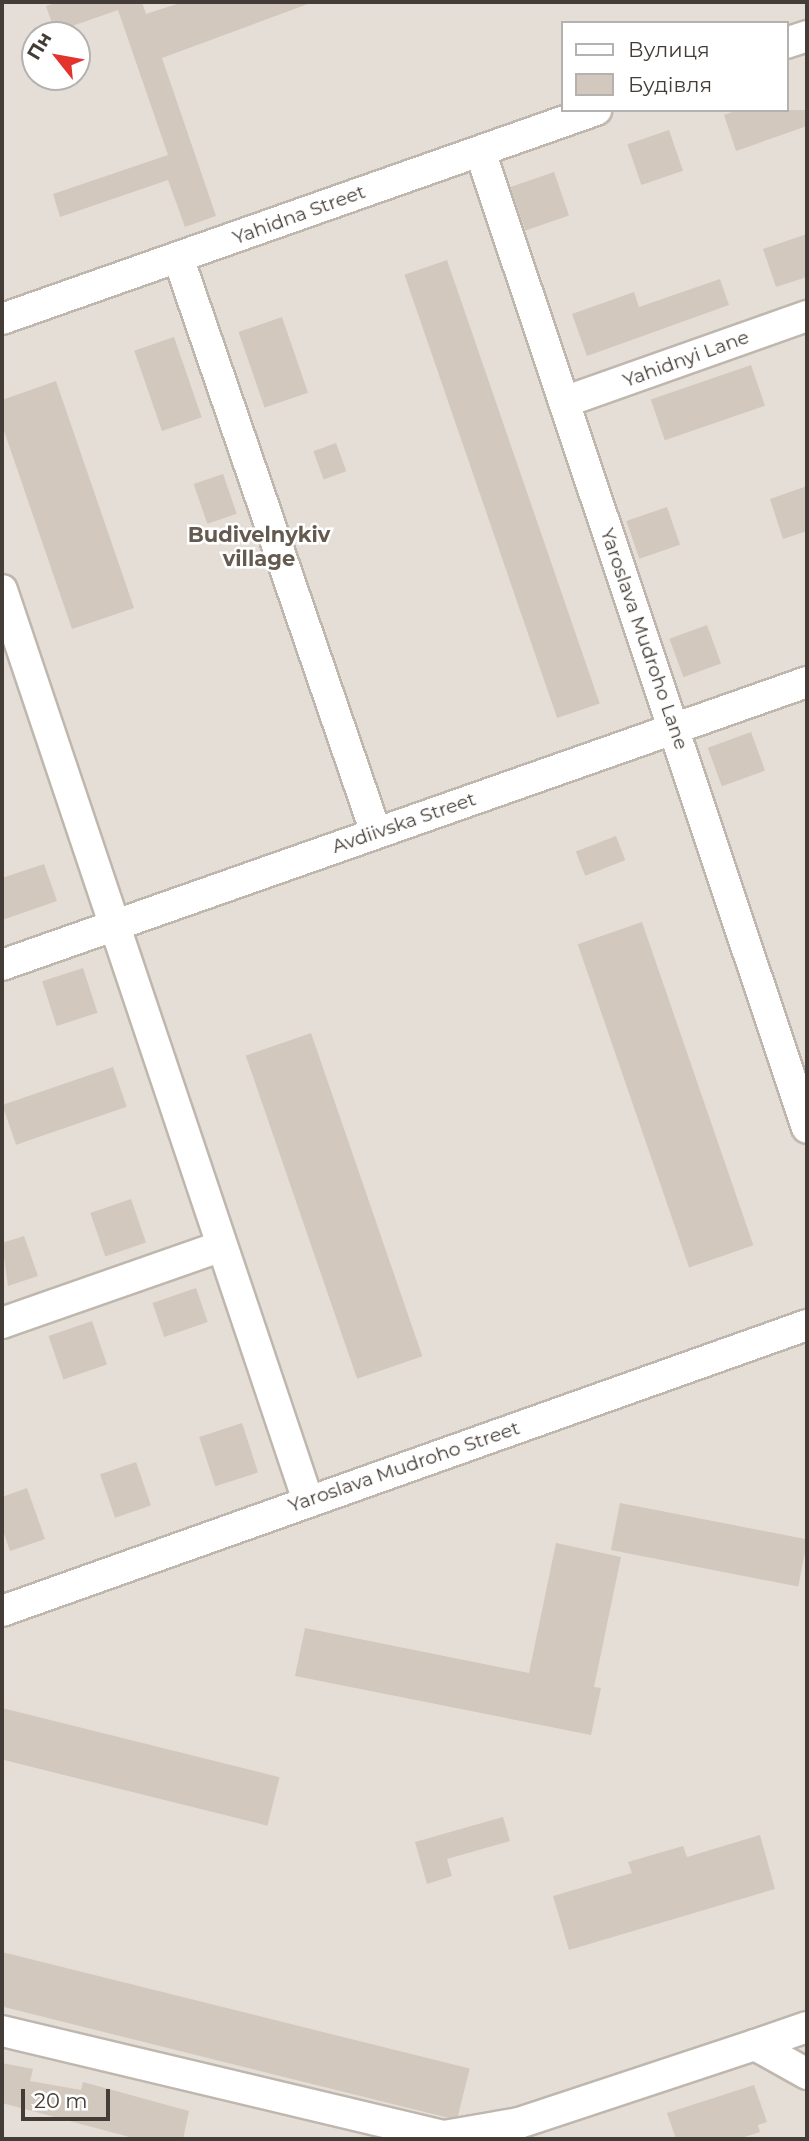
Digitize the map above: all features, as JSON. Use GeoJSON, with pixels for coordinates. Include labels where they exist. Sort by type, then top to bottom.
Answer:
{"type":"FeatureCollection","features":[{"type":"Feature","properties":{"kind":"street"},"geometry":{"type":"LineString","coordinates":[[788,42],[807,36]]}},
{"type":"Feature","properties":{"kind":"street","name":"Yahidna Street"},"geometry":{"type":"LineString","coordinates":[[2,319],[590,112]]}},
{"type":"Feature","properties":{"kind":"street","name":"Yaroslava Mudroho Lane"},"geometry":{"type":"LineString","coordinates":[[480,151],[674,727],[796,1058],[807,1128]]}},
{"type":"Feature","properties":{"kind":"street"},"geometry":{"type":"LineString","coordinates":[[178,257],[376,833]]}},
{"type":"Feature","properties":{"kind":"street","name":"Yahidnyi Lane"},"geometry":{"type":"LineString","coordinates":[[564,402],[807,316]]}},
{"type":"Feature","properties":{"kind":"street"},"geometry":{"type":"LineString","coordinates":[[3,600],[308,1501]]}},
{"type":"Feature","properties":{"kind":"street","name":"Avdiivska Street"},"geometry":{"type":"LineString","coordinates":[[2,965],[807,682]]}},
{"type":"Feature","properties":{"kind":"street"},"geometry":{"type":"LineString","coordinates":[[2,1323],[222,1246]]}},
{"type":"Feature","properties":{"kind":"street","name":"Yaroslava Mudroho Street"},"geometry":{"type":"LineString","coordinates":[[2,1611],[807,1325]]}},
{"type":"Feature","properties":{"kind":"street"},"geometry":{"type":"LineString","coordinates":[[2,2031],[444,2136],[522,2131],[807,2027]]}},
{"type":"Feature","properties":{"kind":"street"},"geometry":{"type":"LineString","coordinates":[[755,2045],[807,2074]]}},
{"type":"Feature","properties":{"kind":"shaded area"},"geometry":{"type":"Polygon","coordinates":[[[2,2],[807,2],[807,2139],[2,2139],[2,2]]]}},
{"type":"Feature","properties":{"kind":"building"},"geometry":{"type":"Polygon","coordinates":[[[60,2],[142,2],[146,14],[183,2],[313,2],[162,58],[216,216],[185,227],[168,180],[60,217],[53,194],[168,155],[118,10],[86,21],[51,21],[46,6],[60,2]]]}},
{"type":"Feature","properties":{"kind":"building"},"geometry":{"type":"Polygon","coordinates":[[[807,110],[807,126],[736,151],[724,115],[732,112],[807,110]]]}},
{"type":"Feature","properties":{"kind":"building"},"geometry":{"type":"Polygon","coordinates":[[[669,130],[683,171],[641,185],[627,144],[669,130]]]}},
{"type":"Feature","properties":{"kind":"building"},"geometry":{"type":"Polygon","coordinates":[[[554,172],[569,215],[525,230],[511,187],[554,172]]]}},
{"type":"Feature","properties":{"kind":"building"},"geometry":{"type":"Polygon","coordinates":[[[807,234],[807,277],[776,287],[763,249],[807,234]]]}},
{"type":"Feature","properties":{"kind":"building"},"geometry":{"type":"Polygon","coordinates":[[[447,260],[600,703],[557,718],[404,275],[447,260]]]}},
{"type":"Feature","properties":{"kind":"building"},"geometry":{"type":"Polygon","coordinates":[[[720,279],[729,305],[587,356],[572,314],[634,292],[639,307],[720,279]]]}},
{"type":"Feature","properties":{"kind":"building"},"geometry":{"type":"Polygon","coordinates":[[[282,317],[308,393],[265,408],[239,332],[282,317]]]}},
{"type":"Feature","properties":{"kind":"building"},"geometry":{"type":"Polygon","coordinates":[[[174,337],[202,417],[162,431],[134,351],[174,337]]]}},
{"type":"Feature","properties":{"kind":"building"},"geometry":{"type":"Polygon","coordinates":[[[751,365],[765,406],[665,440],[651,400],[751,365]]]}},
{"type":"Feature","properties":{"kind":"building"},"geometry":{"type":"Polygon","coordinates":[[[56,381],[134,608],[72,629],[2,425],[2,400],[56,381]]]}},
{"type":"Feature","properties":{"kind":"building"},"geometry":{"type":"Polygon","coordinates":[[[336,443],[346,471],[324,479],[313,451],[336,443]]]}},
{"type":"Feature","properties":{"kind":"building"},"geometry":{"type":"Polygon","coordinates":[[[223,474],[237,514],[207,524],[194,484],[223,474]]]}},
{"type":"Feature","properties":{"kind":"building"},"geometry":{"type":"Polygon","coordinates":[[[807,486],[807,531],[783,539],[770,499],[807,486]]]}},
{"type":"Feature","properties":{"kind":"building"},"geometry":{"type":"Polygon","coordinates":[[[667,507],[680,545],[639,559],[626,521],[667,507]]]}},
{"type":"Feature","properties":{"kind":"building"},"geometry":{"type":"Polygon","coordinates":[[[707,625],[721,664],[683,677],[669,639],[707,625]]]}},
{"type":"Feature","properties":{"kind":"building"},"geometry":{"type":"Polygon","coordinates":[[[751,732],[765,771],[722,786],[708,748],[751,732]]]}},
{"type":"Feature","properties":{"kind":"building"},"geometry":{"type":"Polygon","coordinates":[[[616,836],[625,860],[585,876],[576,851],[616,836]]]}},
{"type":"Feature","properties":{"kind":"building"},"geometry":{"type":"Polygon","coordinates":[[[44,864],[57,901],[2,920],[2,878],[44,864]]]}},
{"type":"Feature","properties":{"kind":"building"},"geometry":{"type":"Polygon","coordinates":[[[642,922],[753,1245],[689,1268],[578,944],[642,922]]]}},
{"type":"Feature","properties":{"kind":"building"},"geometry":{"type":"Polygon","coordinates":[[[83,968],[98,1013],[57,1026],[42,981],[83,968]]]}},
{"type":"Feature","properties":{"kind":"building"},"geometry":{"type":"Polygon","coordinates":[[[311,1033],[422,1356],[357,1379],[246,1055],[311,1033]]]}},
{"type":"Feature","properties":{"kind":"building"},"geometry":{"type":"Polygon","coordinates":[[[113,1067],[127,1107],[16,1145],[2,1105],[113,1067]]]}},
{"type":"Feature","properties":{"kind":"building"},"geometry":{"type":"Polygon","coordinates":[[[131,1199],[146,1242],[105,1256],[90,1213],[131,1199]]]}},
{"type":"Feature","properties":{"kind":"building"},"geometry":{"type":"Polygon","coordinates":[[[24,1236],[38,1276],[8,1286],[2,1243],[24,1236]]]}},
{"type":"Feature","properties":{"kind":"building"},"geometry":{"type":"Polygon","coordinates":[[[196,1288],[208,1322],[164,1337],[153,1303],[196,1288]]]}},
{"type":"Feature","properties":{"kind":"building"},"geometry":{"type":"Polygon","coordinates":[[[92,1321],[107,1364],[63,1379],[49,1336],[92,1321]]]}},
{"type":"Feature","properties":{"kind":"building"},"geometry":{"type":"Polygon","coordinates":[[[242,1423],[258,1472],[215,1486],[199,1437],[242,1423]]]}},
{"type":"Feature","properties":{"kind":"building"},"geometry":{"type":"Polygon","coordinates":[[[136,1462],[151,1505],[115,1518],[100,1474],[136,1462]]]}},
{"type":"Feature","properties":{"kind":"building"},"geometry":{"type":"Polygon","coordinates":[[[27,1488],[45,1539],[10,1551],[2,1528],[2,1497],[27,1488]]]}},
{"type":"Feature","properties":{"kind":"building"},"geometry":{"type":"Polygon","coordinates":[[[620,1503],[807,1539],[798,1587],[611,1550],[620,1503]]]}},
{"type":"Feature","properties":{"kind":"building"},"geometry":{"type":"Polygon","coordinates":[[[556,1543],[621,1557],[594,1687],[601,1688],[591,1735],[295,1676],[305,1628],[529,1673],[556,1543]]]}},
{"type":"Feature","properties":{"kind":"building"},"geometry":{"type":"Polygon","coordinates":[[[2,1708],[280,1777],[267,1826],[2,1760],[2,1708]]]}},
{"type":"Feature","properties":{"kind":"building"},"geometry":{"type":"Polygon","coordinates":[[[503,1817],[510,1841],[447,1859],[452,1876],[427,1884],[415,1842],[503,1817]]]}},
{"type":"Feature","properties":{"kind":"building"},"geometry":{"type":"Polygon","coordinates":[[[760,1835],[775,1889],[569,1950],[553,1896],[632,1873],[628,1862],[683,1846],[687,1857],[760,1835]]]}},
{"type":"Feature","properties":{"kind":"building"},"geometry":{"type":"Polygon","coordinates":[[[2,1952],[470,2069],[457,2120],[2,2007],[2,1952]]]}},
{"type":"Feature","properties":{"kind":"building"},"geometry":{"type":"Polygon","coordinates":[[[2,2063],[33,2069],[30,2081],[81,2090],[83,2082],[189,2111],[183,2139],[137,2139],[2,2103],[2,2063]]]}},
{"type":"Feature","properties":{"kind":"building"},"geometry":{"type":"Polygon","coordinates":[[[754,2085],[767,2122],[758,2125],[760,2132],[738,2139],[676,2139],[667,2113],[754,2085]]]}},
{"type":"Feature","properties":{"kind":"district","name":"Budivelnykiv village"},"geometry":{"type":"Point","coordinates":[259,547]}}]}
